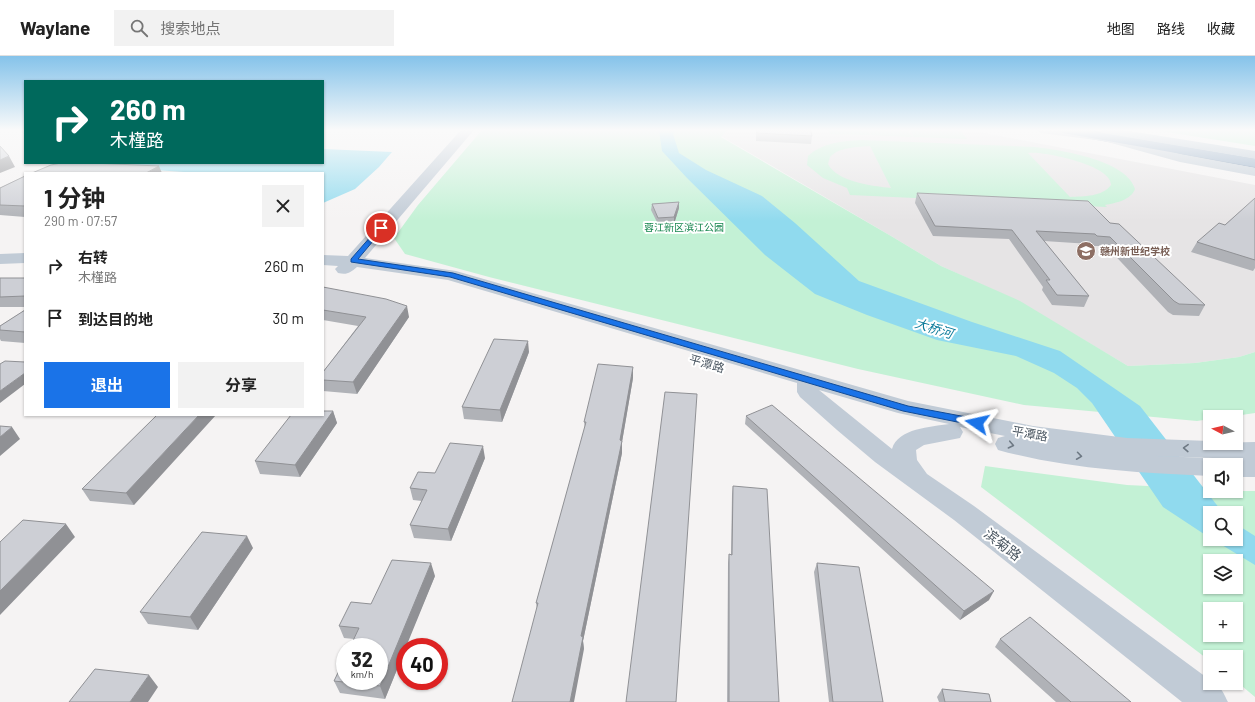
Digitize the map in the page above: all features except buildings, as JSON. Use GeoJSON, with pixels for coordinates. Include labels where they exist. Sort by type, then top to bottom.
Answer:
{"type":"FeatureCollection","features":[{"type":"Feature","properties":{"kind":"main road"},"geometry":{"type":"LineString","coordinates":[[1237,160],[1255,164]]}},
{"type":"Feature","properties":{"kind":"street"},"geometry":{"type":"LineString","coordinates":[[339,267],[440,160]]}},
{"type":"Feature","properties":{"kind":"street"},"geometry":{"type":"LineString","coordinates":[[1192,160],[1255,172]]}},
{"type":"Feature","properties":{"kind":"street"},"geometry":{"type":"LineString","coordinates":[[0,258],[24,258]]}},
{"type":"Feature","properties":{"kind":"street","name":"平潭路"},"geometry":{"type":"LineString","coordinates":[[324,260],[339,267],[440,286],[808,385],[906,408],[1037,442],[1134,464],[1203,467]]}},
{"type":"Feature","properties":{"kind":"street"},"geometry":{"type":"LineString","coordinates":[[0,267],[24,267]]}},
{"type":"Feature","properties":{"kind":"street","name":"平潭路"},"geometry":{"type":"LineString","coordinates":[[808,385],[908,423],[951,432],[1037,442],[1127,446],[1250,459]]}},
{"type":"Feature","properties":{"kind":"street","name":"滨菊路"},"geometry":{"type":"LineString","coordinates":[[808,385],[838,421],[922,484],[964,513],[1210,702]]}},
{"type":"Feature","properties":{"kind":"street"},"geometry":{"type":"LineString","coordinates":[[922,484],[904,462],[904,447],[917,438],[951,432]]}},
{"type":"Feature","properties":{"kind":"shaded area","name":"赣州新世纪学校"},"geometry":{"type":"Polygon","coordinates":[[[762,160],[1126,160],[1255,185],[1255,352],[1239,357],[1195,363],[1128,366],[1020,302],[941,266],[762,160]]]}},
{"type":"Feature","properties":{"kind":"green space","name":"蓉江新区滨江公园"},"geometry":{"type":"Polygon","coordinates":[[[456,160],[761,160],[941,266],[1020,301],[1128,366],[1195,363],[1239,357],[1255,352],[1255,413],[1243,415],[1243,410],[1203,410],[1203,420],[1197,421],[1024,405],[858,369],[489,277],[405,254],[394,238],[418,205],[456,160]]]}},
{"type":"Feature","properties":{"kind":"green space"},"geometry":{"type":"Polygon","coordinates":[[[808,160],[829,160],[828,164],[833,170],[847,179],[875,186],[891,188],[877,160],[1035,160],[1070,197],[1098,194],[1103,192],[1111,185],[1108,178],[1101,171],[1073,160],[1096,160],[1120,171],[1129,179],[1135,189],[1127,198],[1105,205],[1107,207],[850,195],[847,188],[823,178],[807,165],[808,160]]]}},
{"type":"Feature","properties":{"kind":"green space"},"geometry":{"type":"Polygon","coordinates":[[[985,466],[1127,485],[1203,489],[1203,498],[1243,498],[1243,491],[1255,491],[1255,697],[1243,687],[1243,650],[1203,650],[1203,656],[981,487],[985,466]]]}},
{"type":"Feature","properties":{"kind":"water"},"geometry":{"type":"Polygon","coordinates":[[[324,160],[385,160],[355,189],[324,203],[324,172],[184,172],[84,165],[324,164],[324,160]]]}},
{"type":"Feature","properties":{"kind":"water","name":"大桥河"},"geometry":{"type":"Polygon","coordinates":[[[670,160],[690,160],[706,170],[762,196],[795,223],[859,281],[972,322],[1060,351],[1140,406],[1203,487],[1203,498],[1211,498],[1218,506],[1203,506],[1203,533],[1163,507],[1092,403],[1077,388],[1054,373],[1016,356],[937,340],[867,315],[815,294],[765,255],[670,160]]]}},
{"type":"Feature","properties":{"kind":"water"},"geometry":{"type":"Polygon","coordinates":[[[1243,528],[1255,536],[1255,565],[1243,558],[1243,554],[1237,554],[1224,546],[1243,546],[1243,528]]]}},
{"type":"Feature","properties":{"kind":"place","name":"赣州新世纪学校"},"geometry":{"type":"Point","coordinates":[1086,251]}},
{"type":"Feature","properties":{"kind":"route"},"geometry":{"type":"LineString","coordinates":[[381,228],[353,261],[450,275],[808,378],[906,408],[977,423]]}}]}
